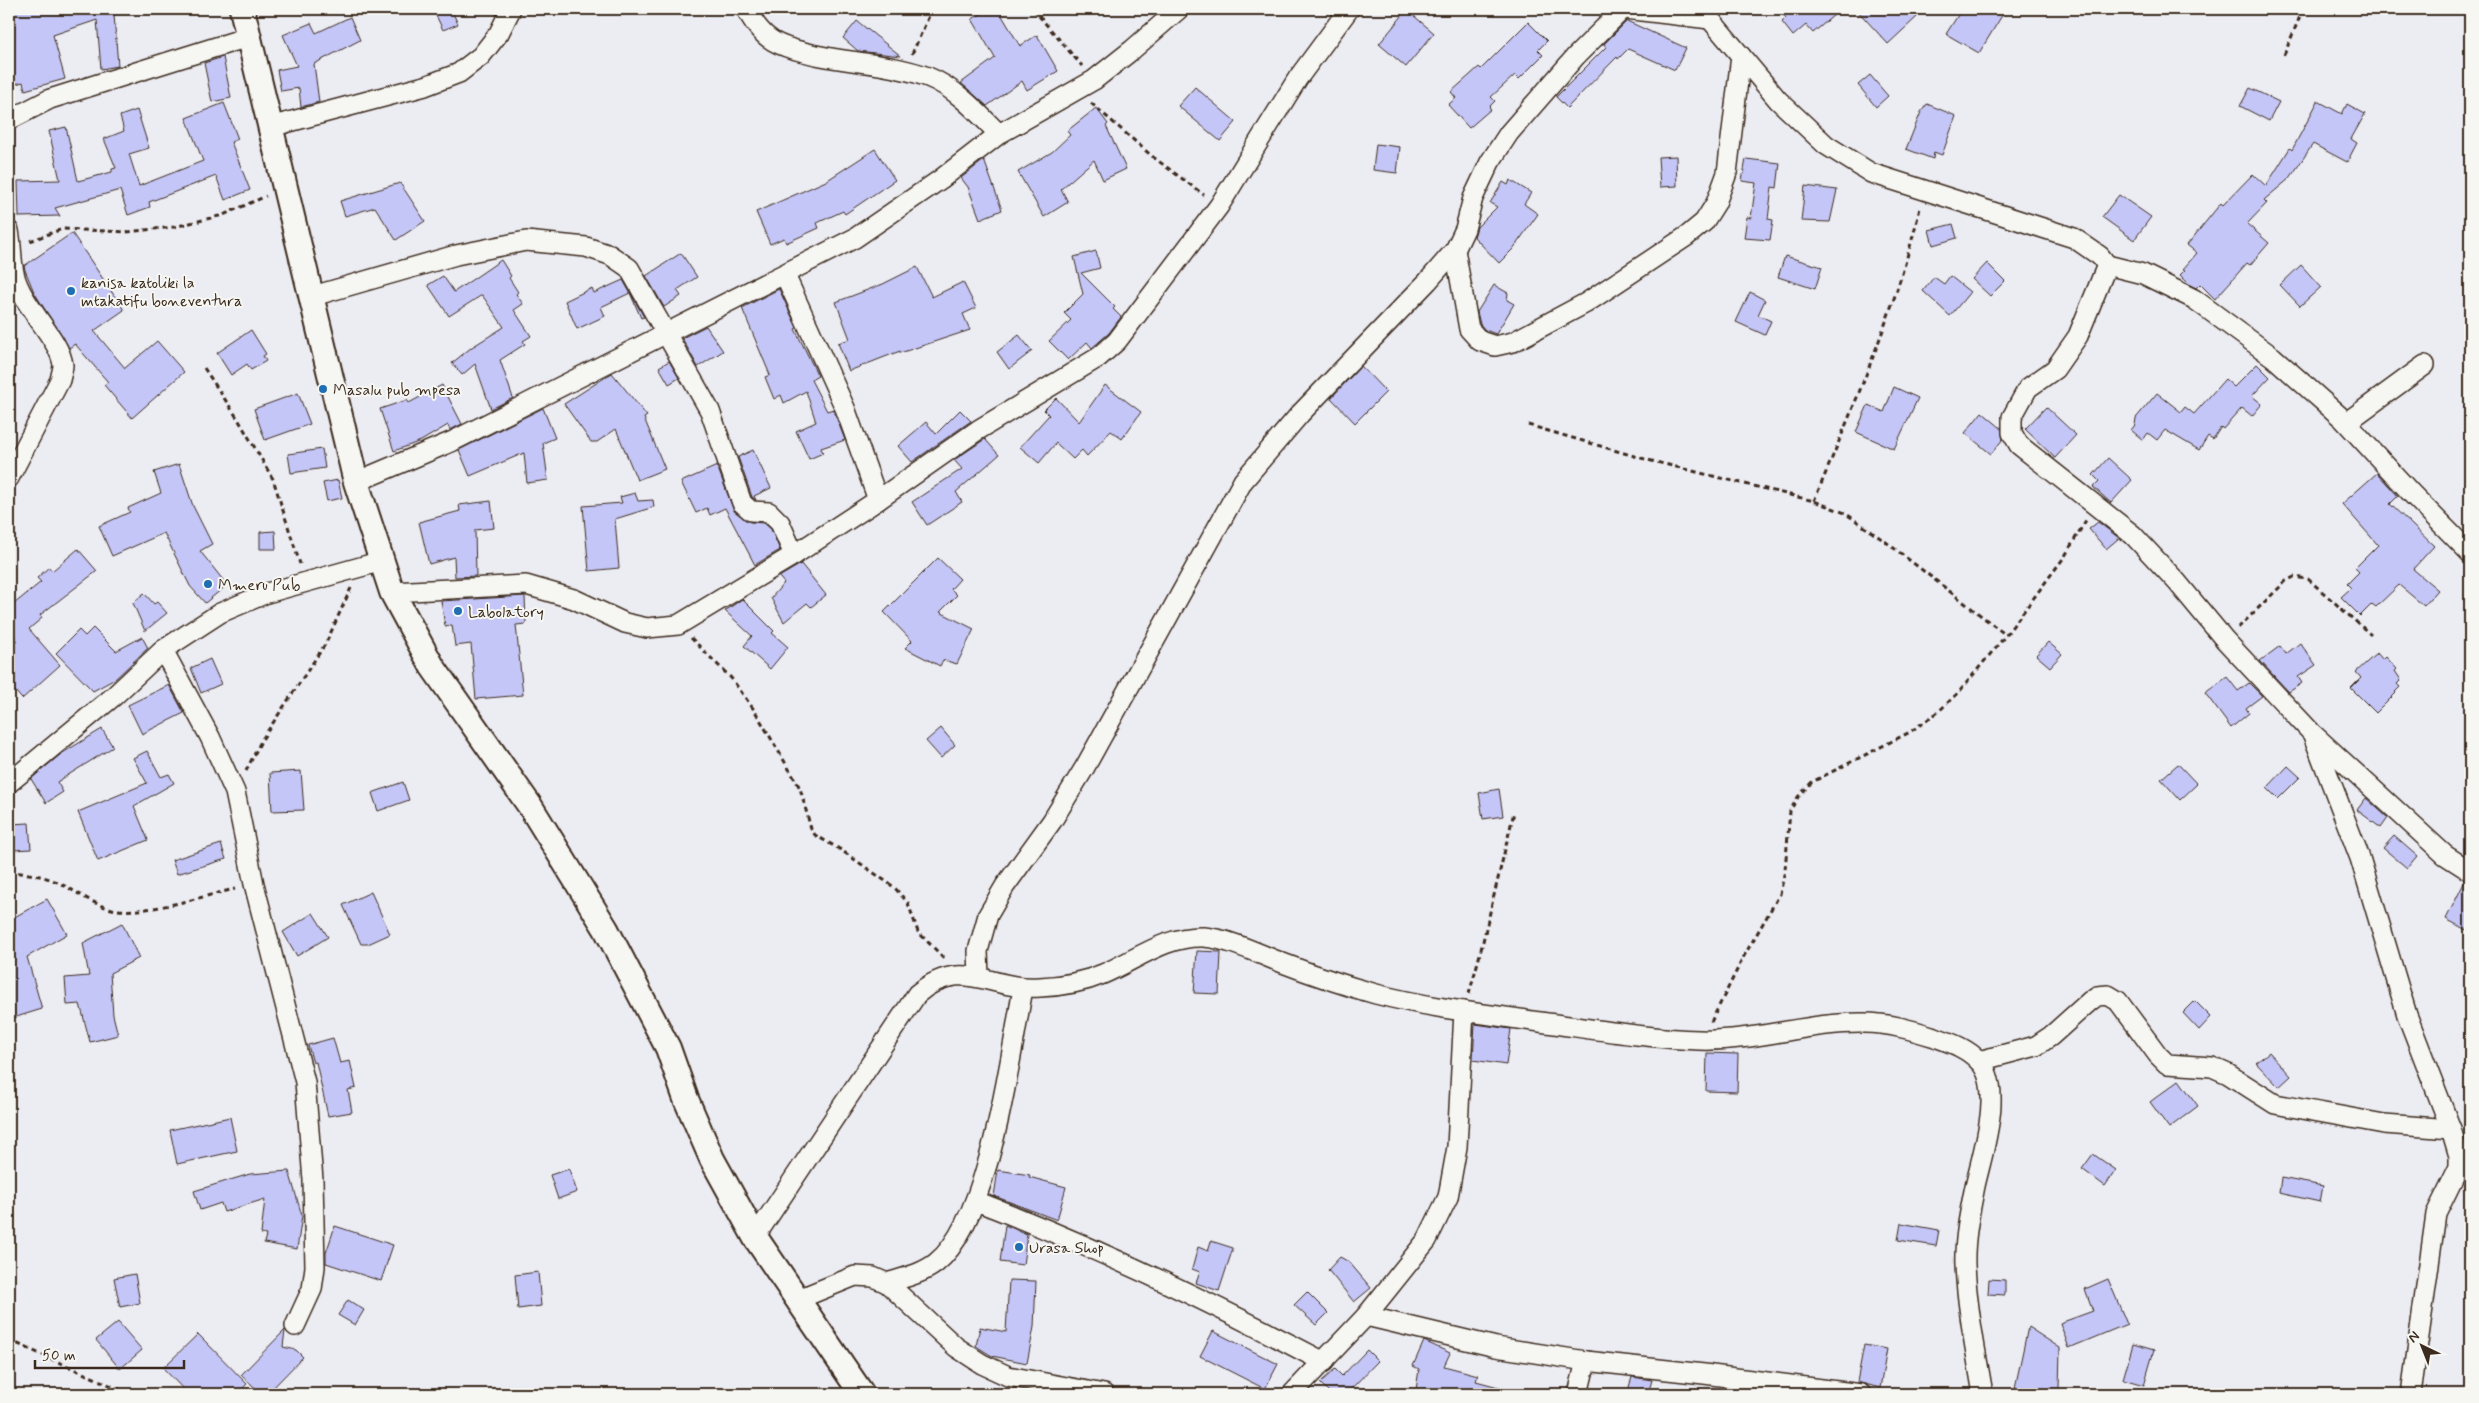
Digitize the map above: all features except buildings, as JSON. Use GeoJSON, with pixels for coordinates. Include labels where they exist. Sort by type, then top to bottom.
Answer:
{"type":"FeatureCollection","features":[{"type":"Feature","properties":{"kind":"street"},"geometry":{"type":"LineString","coordinates":[[242,9],[313,296],[356,482],[371,564],[392,592],[432,666],[530,806],[606,929],[668,1048],[686,1100],[712,1159],[755,1237],[796,1300],[862,1394]]}},
{"type":"Feature","properties":{"kind":"street"},"geometry":{"type":"LineString","coordinates":[[270,127],[425,86],[459,73],[481,56],[498,33],[511,9]]}},
{"type":"Feature","properties":{"kind":"street"},"geometry":{"type":"LineString","coordinates":[[746,9],[756,26],[771,40],[788,49],[849,62],[905,70],[943,84],[1000,134]]}},
{"type":"Feature","properties":{"kind":"street"},"geometry":{"type":"LineString","coordinates":[[356,482],[453,441],[855,238],[941,179],[1000,134],[1094,80],[1179,9]]}},
{"type":"Feature","properties":{"kind":"street"},"geometry":{"type":"LineString","coordinates":[[392,592],[526,585],[574,599],[625,623],[647,628],[678,625],[794,555],[878,500],[978,430],[1099,357],[1117,341],[1219,206],[1298,78],[1348,9]]}},
{"type":"Feature","properties":{"kind":"street"},"geometry":{"type":"LineString","coordinates":[[970,976],[988,915],[1005,886],[1052,821],[1085,768],[1242,481],[1307,407],[1428,281],[1455,250],[1465,228],[1473,198],[1490,162],[1509,132],[1576,56],[1624,9],[1709,14],[1778,100],[1826,145],[1871,173],[2074,238],[2100,256],[2108,265],[2143,274],[2194,299],[2273,357],[2346,422],[2411,493],[2470,553]]}},
{"type":"Feature","properties":{"kind":"street"},"geometry":{"type":"LineString","coordinates":[[9,120],[50,99],[248,37]]}},
{"type":"Feature","properties":{"kind":"street"},"geometry":{"type":"LineString","coordinates":[[1455,250],[1469,329],[1480,341],[1495,346],[1513,342],[1586,304],[1687,236],[1704,222],[1716,203],[1727,173],[1741,56]]}},
{"type":"Feature","properties":{"kind":"street"},"geometry":{"type":"LineString","coordinates":[[9,478],[60,380],[63,366],[58,350],[28,305],[14,273],[11,239]]}},
{"type":"Feature","properties":{"kind":"street"},"geometry":{"type":"LineString","coordinates":[[313,296],[456,255],[526,241],[586,247],[610,255],[630,268],[710,411],[742,503],[752,511],[769,512],[780,523],[794,555]]}},
{"type":"Feature","properties":{"kind":"street"},"geometry":{"type":"LineString","coordinates":[[2108,265],[2078,336],[2055,368],[2028,388],[2012,417],[2012,433],[2019,445],[2096,503],[2133,535],[2177,582],[2225,640],[2312,733],[2445,855],[2470,871]]}},
{"type":"Feature","properties":{"kind":"street"},"geometry":{"type":"LineString","coordinates":[[785,275],[845,408],[878,500]]}},
{"type":"Feature","properties":{"kind":"street"},"geometry":{"type":"LineString","coordinates":[[2346,422],[2425,365]]}},
{"type":"Feature","properties":{"kind":"street"},"geometry":{"type":"LineString","coordinates":[[9,783],[114,696],[163,650],[220,613],[267,593],[371,564]]}},
{"type":"Feature","properties":{"kind":"street"},"geometry":{"type":"LineString","coordinates":[[163,650],[210,737],[235,792],[254,884],[305,1082],[314,1180],[315,1267],[312,1289],[295,1326]]}},
{"type":"Feature","properties":{"kind":"street"},"geometry":{"type":"LineString","coordinates":[[2312,733],[2360,858],[2407,1015],[2451,1129],[2459,1156],[2459,1167],[2436,1214],[2411,1394]]}},
{"type":"Feature","properties":{"kind":"street"},"geometry":{"type":"LineString","coordinates":[[755,1237],[917,994],[932,982],[944,976],[970,976],[1023,989],[1059,986],[1102,975],[1148,951],[1179,940],[1206,937],[1242,947],[1319,977],[1379,995],[1464,1011],[1630,1035],[1702,1040],[1762,1036],[1816,1027],[1864,1023],[1905,1028],[1957,1044],[1979,1061],[1989,1075],[1992,1097],[1970,1213],[1964,1262],[1983,1394]]}},
{"type":"Feature","properties":{"kind":"street"},"geometry":{"type":"LineString","coordinates":[[887,1283],[914,1275],[936,1264],[956,1242],[976,1201],[1000,1115],[1023,989]]}},
{"type":"Feature","properties":{"kind":"street"},"geometry":{"type":"LineString","coordinates":[[1979,1061],[2036,1046],[2051,1036],[2097,996],[2108,995],[2118,1001],[2167,1064],[2212,1067],[2228,1074],[2275,1104],[2384,1124],[2451,1129]]}},
{"type":"Feature","properties":{"kind":"street"},"geometry":{"type":"LineString","coordinates":[[1292,1394],[1366,1316],[1427,1240],[1448,1197],[1457,1147],[1464,1011]]}},
{"type":"Feature","properties":{"kind":"street"},"geometry":{"type":"LineString","coordinates":[[976,1201],[1054,1231],[1176,1288],[1324,1362]]}},
{"type":"Feature","properties":{"kind":"street"},"geometry":{"type":"LineString","coordinates":[[796,1300],[855,1276],[873,1277],[887,1283],[956,1347],[982,1364],[1008,1376],[1104,1394]]}},
{"type":"Feature","properties":{"kind":"street"},"geometry":{"type":"LineString","coordinates":[[1366,1316],[1496,1347],[1586,1361],[1861,1394]]}},
{"type":"Feature","properties":{"kind":"street"},"geometry":{"type":"LineString","coordinates":[[1578,1394],[1586,1361]]}},
{"type":"Feature","properties":{"kind":"path"},"geometry":{"type":"LineString","coordinates":[[905,70],[932,9]]}},
{"type":"Feature","properties":{"kind":"path"},"geometry":{"type":"LineString","coordinates":[[1033,9],[1094,80]]}},
{"type":"Feature","properties":{"kind":"path"},"geometry":{"type":"LineString","coordinates":[[2284,55],[2303,9]]}},
{"type":"Feature","properties":{"kind":"path"},"geometry":{"type":"LineString","coordinates":[[1077,91],[1153,157],[1219,206]]}},
{"type":"Feature","properties":{"kind":"path"},"geometry":{"type":"LineString","coordinates":[[11,239],[62,229],[126,232],[174,227],[222,215],[286,188]]}},
{"type":"Feature","properties":{"kind":"path"},"geometry":{"type":"LineString","coordinates":[[1814,501],[1874,358],[1907,261],[1925,189]]}},
{"type":"Feature","properties":{"kind":"path"},"geometry":{"type":"LineString","coordinates":[[204,368],[238,419],[273,479],[305,581]]}},
{"type":"Feature","properties":{"kind":"path"},"geometry":{"type":"LineString","coordinates":[[1528,425],[1648,460],[1814,501],[1851,518],[2006,635]]}},
{"type":"Feature","properties":{"kind":"path"},"geometry":{"type":"LineString","coordinates":[[1702,1040],[1744,956],[1780,894],[1785,870],[1790,811],[1798,797],[1812,782],[1910,732],[1938,713],[2006,635],[2065,556],[2096,503]]}},
{"type":"Feature","properties":{"kind":"path"},"geometry":{"type":"LineString","coordinates":[[235,792],[261,741],[326,644],[371,564]]}},
{"type":"Feature","properties":{"kind":"path"},"geometry":{"type":"LineString","coordinates":[[2225,640],[2286,581],[2294,577],[2308,578],[2371,635]]}},
{"type":"Feature","properties":{"kind":"path"},"geometry":{"type":"LineString","coordinates":[[678,625],[731,678],[755,711],[800,788],[811,829],[815,835],[894,887],[908,903],[918,932],[970,976]]}},
{"type":"Feature","properties":{"kind":"path"},"geometry":{"type":"LineString","coordinates":[[1464,1011],[1479,958],[1514,812]]}},
{"type":"Feature","properties":{"kind":"path"},"geometry":{"type":"LineString","coordinates":[[9,872],[27,873],[56,881],[97,904],[114,909],[140,910],[254,884]]}},
{"type":"Feature","properties":{"kind":"path"},"geometry":{"type":"LineString","coordinates":[[9,1340],[130,1394]]}},
{"type":"Feature","properties":{"kind":"place","name":"kanisa katoliki la mtakatifu boneventura"},"geometry":{"type":"Point","coordinates":[71,291]}},
{"type":"Feature","properties":{"kind":"place","name":"Masalu pub mpesa"},"geometry":{"type":"Point","coordinates":[323,389]}},
{"type":"Feature","properties":{"kind":"place","name":"Mmeru Pub"},"geometry":{"type":"Point","coordinates":[208,584]}},
{"type":"Feature","properties":{"kind":"place","name":"Labolatory"},"geometry":{"type":"Point","coordinates":[458,611]}},
{"type":"Feature","properties":{"kind":"place","name":"Urasa Shop"},"geometry":{"type":"Point","coordinates":[1019,1247]}}]}
